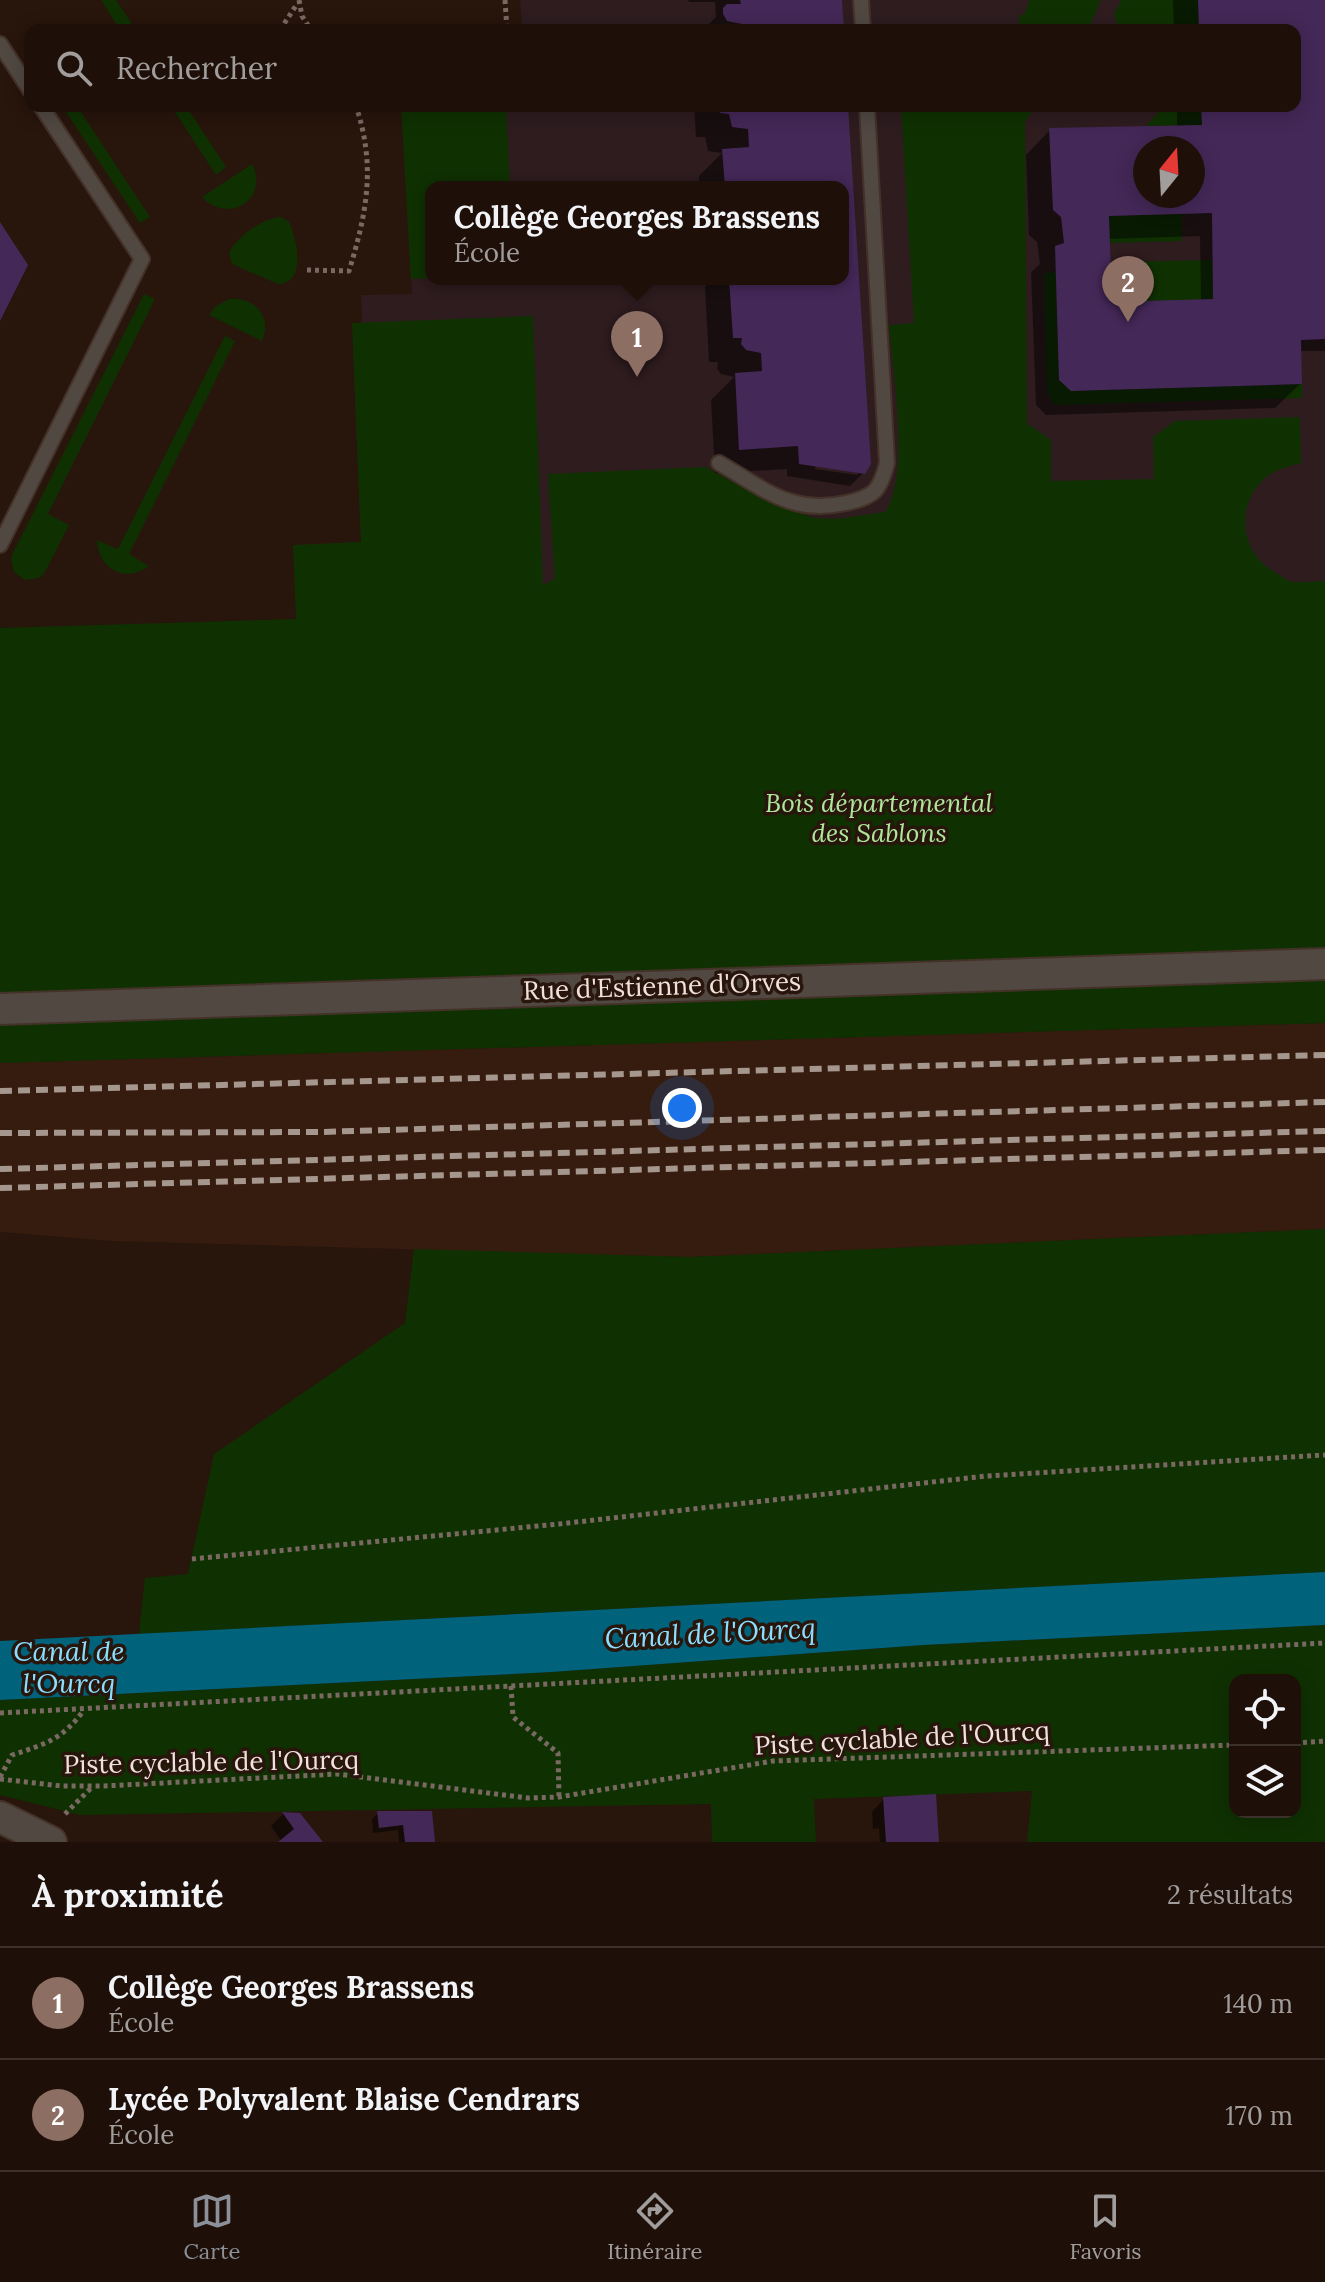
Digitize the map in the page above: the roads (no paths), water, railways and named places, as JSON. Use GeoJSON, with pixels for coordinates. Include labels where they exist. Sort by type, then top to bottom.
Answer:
{"type":"FeatureCollection","features":[{"type":"Feature","properties":{"kind":"street","name":"Rue d'Estienne d'Orves"},"geometry":{"type":"LineString","coordinates":[[0,1009],[1325,964]]}},
{"type":"Feature","properties":{"kind":"street"},"geometry":{"type":"LineString","coordinates":[[0,1817],[49,1842]]}},
{"type":"Feature","properties":{"kind":"lane"},"geometry":{"type":"LineString","coordinates":[[861,0],[863,24]]}},
{"type":"Feature","properties":{"kind":"lane"},"geometry":{"type":"LineString","coordinates":[[0,44],[24,81]]}},
{"type":"Feature","properties":{"kind":"lane"},"geometry":{"type":"LineString","coordinates":[[0,545],[142,259],[45,112]]}},
{"type":"Feature","properties":{"kind":"lane"},"geometry":{"type":"LineString","coordinates":[[719,463],[779,498],[823,508],[872,495],[882,483],[887,463],[867,112]]}},
{"type":"Feature","properties":{"kind":"water","name":"Canal de l'Ourcq"},"geometry":{"type":"Polygon","coordinates":[[[1325,1572],[1325,1625],[924,1645],[552,1672],[0,1700],[0,1641],[1325,1572]]]}},
{"type":"Feature","properties":{"kind":"railway"},"geometry":{"type":"LineString","coordinates":[[0,1091],[1325,1055]]}},
{"type":"Feature","properties":{"kind":"railway"},"geometry":{"type":"LineString","coordinates":[[0,1133],[320,1132],[1325,1102]]}},
{"type":"Feature","properties":{"kind":"railway"},"geometry":{"type":"LineString","coordinates":[[0,1169],[1325,1131]]}},
{"type":"Feature","properties":{"kind":"railway"},"geometry":{"type":"LineString","coordinates":[[0,1188],[1325,1150]]}},
{"type":"Feature","properties":{"kind":"place","name":"Lycée Polyvalent Blaise Cendrars"},"geometry":{"type":"Point","coordinates":[1128,322]}},
{"type":"Feature","properties":{"kind":"place","name":"Collège Georges Brassens"},"geometry":{"type":"Point","coordinates":[637,377]}},
{"type":"Feature","properties":{"kind":"park label","name":"Bois départemental des Sablons"},"geometry":{"type":"Point","coordinates":[879,818]}}]}
